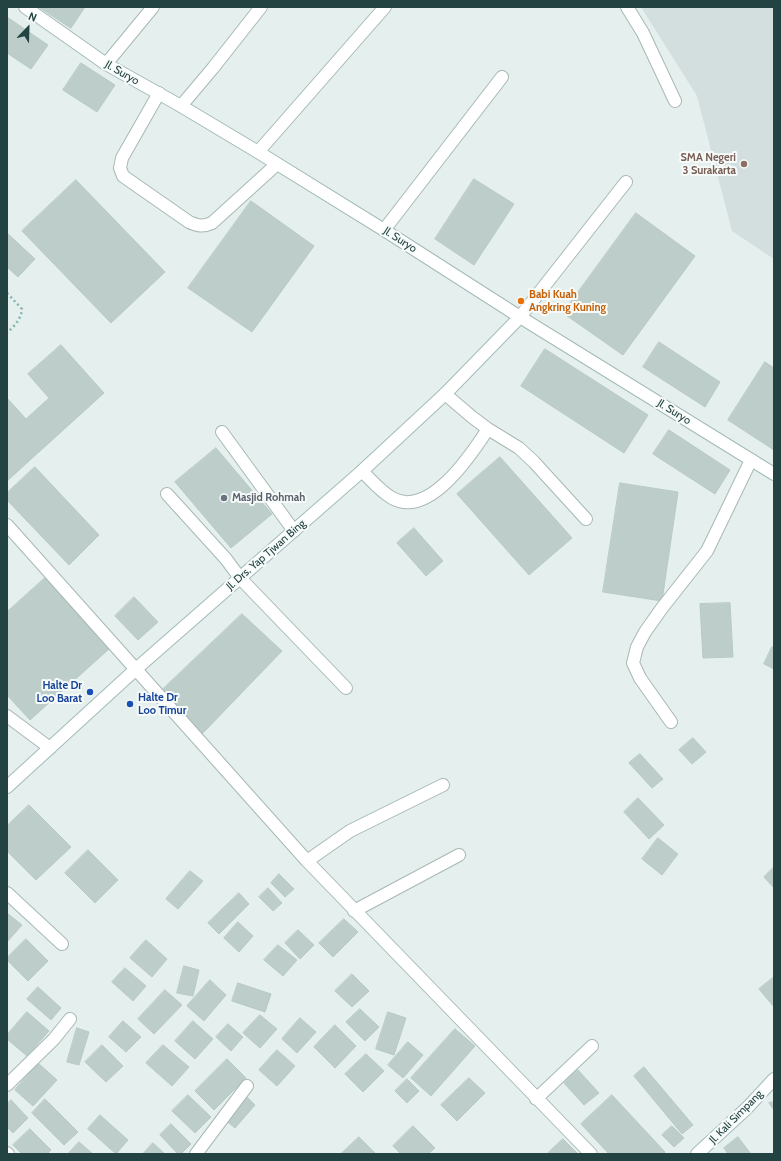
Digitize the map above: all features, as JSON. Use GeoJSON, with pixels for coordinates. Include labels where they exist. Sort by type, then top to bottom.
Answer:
{"type":"FeatureCollection","features":[{"type":"Feature","properties":{"kind":"street","name":"Jl. Suryo"},"geometry":{"type":"LineString","coordinates":[[25,7],[106,64],[159,93],[278,164],[520,317],[774,474]]}},
{"type":"Feature","properties":{"kind":"street"},"geometry":{"type":"LineString","coordinates":[[106,64],[153,7]]}},
{"type":"Feature","properties":{"kind":"street"},"geometry":{"type":"LineString","coordinates":[[181,106],[261,7]]}},
{"type":"Feature","properties":{"kind":"street"},"geometry":{"type":"LineString","coordinates":[[258,152],[385,7]]}},
{"type":"Feature","properties":{"kind":"street"},"geometry":{"type":"LineString","coordinates":[[627,7],[643,33],[675,101]]}},
{"type":"Feature","properties":{"kind":"street"},"geometry":{"type":"LineString","coordinates":[[384,230],[502,77]]}},
{"type":"Feature","properties":{"kind":"street"},"geometry":{"type":"LineString","coordinates":[[159,93],[122,158],[120,168],[123,176],[189,222],[196,226],[204,226],[212,223],[278,164]]}},
{"type":"Feature","properties":{"kind":"street","name":"Jl. Drs. Yap Tjwan Bing"},"geometry":{"type":"LineString","coordinates":[[7,788],[136,669],[362,471],[445,394],[520,317],[626,182]]}},
{"type":"Feature","properties":{"kind":"street"},"geometry":{"type":"LineString","coordinates":[[445,394],[488,429],[519,448],[534,462],[586,519]]}},
{"type":"Feature","properties":{"kind":"street"},"geometry":{"type":"LineString","coordinates":[[362,471],[392,498],[410,502],[420,500],[434,493],[464,464],[488,429]]}},
{"type":"Feature","properties":{"kind":"street"},"geometry":{"type":"LineString","coordinates":[[222,432],[294,531]]}},
{"type":"Feature","properties":{"kind":"street"},"geometry":{"type":"LineString","coordinates":[[671,722],[638,673],[633,663],[637,647],[645,632],[662,608],[707,551],[751,460]]}},
{"type":"Feature","properties":{"kind":"street"},"geometry":{"type":"LineString","coordinates":[[167,494],[226,559],[240,578],[346,688]]}},
{"type":"Feature","properties":{"kind":"street"},"geometry":{"type":"LineString","coordinates":[[7,525],[307,861],[536,1099],[591,1154]]}},
{"type":"Feature","properties":{"kind":"street"},"geometry":{"type":"LineString","coordinates":[[7,716],[50,748]]}},
{"type":"Feature","properties":{"kind":"street"},"geometry":{"type":"LineString","coordinates":[[307,861],[350,831],[443,785]]}},
{"type":"Feature","properties":{"kind":"street"},"geometry":{"type":"LineString","coordinates":[[354,911],[459,855]]}},
{"type":"Feature","properties":{"kind":"street"},"geometry":{"type":"LineString","coordinates":[[7,893],[62,944]]}},
{"type":"Feature","properties":{"kind":"street"},"geometry":{"type":"LineString","coordinates":[[7,1085],[54,1039],[70,1019]]}},
{"type":"Feature","properties":{"kind":"street"},"geometry":{"type":"LineString","coordinates":[[536,1099],[592,1046]]}},
{"type":"Feature","properties":{"kind":"street","name":"Jl. Kali Simpang"},"geometry":{"type":"LineString","coordinates":[[697,1154],[748,1108],[770,1082]]}},
{"type":"Feature","properties":{"kind":"street"},"geometry":{"type":"LineString","coordinates":[[196,1154],[247,1086]]}},
{"type":"Feature","properties":{"kind":"path"},"geometry":{"type":"LineString","coordinates":[[7,294],[22,309],[18,322],[7,333]]}},
{"type":"Feature","properties":{"kind":"shaded area","name":"SMA Negeri 3 Surakarta"},"geometry":{"type":"Polygon","coordinates":[[[641,7],[774,7],[774,259],[732,231],[697,96],[641,7]]]}},
{"type":"Feature","properties":{"kind":"building"},"geometry":{"type":"Polygon","coordinates":[[[39,7],[85,7],[71,28],[39,7]]]}},
{"type":"Feature","properties":{"kind":"building"},"geometry":{"type":"Polygon","coordinates":[[[7,17],[48,45],[31,69],[7,53],[7,17]]]}},
{"type":"Feature","properties":{"kind":"building"},"geometry":{"type":"Polygon","coordinates":[[[81,63],[115,85],[97,112],[63,90],[81,63]]]}},
{"type":"Feature","properties":{"kind":"building"},"geometry":{"type":"Polygon","coordinates":[[[474,179],[514,204],[474,265],[435,239],[474,179]]]}},
{"type":"Feature","properties":{"kind":"building"},"geometry":{"type":"Polygon","coordinates":[[[76,180],[165,272],[111,323],[22,231],[76,180]]]}},
{"type":"Feature","properties":{"kind":"building"},"geometry":{"type":"Polygon","coordinates":[[[251,201],[314,246],[252,332],[188,288],[251,201]]]}},
{"type":"Feature","properties":{"kind":"building"},"geometry":{"type":"Polygon","coordinates":[[[636,213],[695,256],[623,355],[563,313],[636,213]]]}},
{"type":"Feature","properties":{"kind":"building"},"geometry":{"type":"Polygon","coordinates":[[[7,233],[35,259],[18,277],[7,267],[7,233]]]}},
{"type":"Feature","properties":{"kind":"building"},"geometry":{"type":"Polygon","coordinates":[[[659,342],[720,382],[705,407],[643,367],[659,342]]]}},
{"type":"Feature","properties":{"kind":"building"},"geometry":{"type":"Polygon","coordinates":[[[61,345],[104,393],[7,481],[7,398],[26,419],[49,398],[28,374],[61,345]]]}},
{"type":"Feature","properties":{"kind":"building"},"geometry":{"type":"Polygon","coordinates":[[[545,349],[648,415],[624,453],[521,386],[545,349]]]}},
{"type":"Feature","properties":{"kind":"building"},"geometry":{"type":"Polygon","coordinates":[[[765,362],[774,368],[774,450],[728,420],[765,362]]]}},
{"type":"Feature","properties":{"kind":"building"},"geometry":{"type":"Polygon","coordinates":[[[669,430],[730,470],[715,494],[653,454],[669,430]]]}},
{"type":"Feature","properties":{"kind":"building","name":"Masjid Rohmah"},"geometry":{"type":"Polygon","coordinates":[[[216,448],[272,514],[231,548],[175,482],[216,448]]]}},
{"type":"Feature","properties":{"kind":"building"},"geometry":{"type":"Polygon","coordinates":[[[500,457],[572,538],[529,575],[457,494],[500,457]]]}},
{"type":"Feature","properties":{"kind":"building"},"geometry":{"type":"Polygon","coordinates":[[[35,467],[99,535],[69,565],[7,500],[7,493],[35,467]]]}},
{"type":"Feature","properties":{"kind":"building"},"geometry":{"type":"Polygon","coordinates":[[[620,483],[678,492],[662,601],[603,592],[620,483]]]}},
{"type":"Feature","properties":{"kind":"building"},"geometry":{"type":"Polygon","coordinates":[[[414,528],[443,561],[426,576],[397,543],[414,528]]]}},
{"type":"Feature","properties":{"kind":"building"},"geometry":{"type":"Polygon","coordinates":[[[45,578],[109,649],[30,720],[7,695],[7,612],[45,578]]]}},
{"type":"Feature","properties":{"kind":"building"},"geometry":{"type":"Polygon","coordinates":[[[134,597],[158,622],[138,640],[115,616],[134,597]]]}},
{"type":"Feature","properties":{"kind":"building"},"geometry":{"type":"Polygon","coordinates":[[[730,603],[733,657],[703,658],[700,604],[730,603]]]}},
{"type":"Feature","properties":{"kind":"building"},"geometry":{"type":"Polygon","coordinates":[[[242,614],[282,651],[202,734],[160,692],[242,614]]]}},
{"type":"Feature","properties":{"kind":"building"},"geometry":{"type":"Polygon","coordinates":[[[772,647],[774,648],[774,669],[764,664],[772,647]]]}},
{"type":"Feature","properties":{"kind":"building"},"geometry":{"type":"Polygon","coordinates":[[[693,738],[706,752],[692,764],[679,750],[693,738]]]}},
{"type":"Feature","properties":{"kind":"building"},"geometry":{"type":"Polygon","coordinates":[[[640,754],[663,779],[652,788],[629,763],[640,754]]]}},
{"type":"Feature","properties":{"kind":"building"},"geometry":{"type":"Polygon","coordinates":[[[638,798],[664,825],[649,839],[624,812],[638,798]]]}},
{"type":"Feature","properties":{"kind":"building"},"geometry":{"type":"Polygon","coordinates":[[[29,805],[71,847],[36,880],[7,851],[7,826],[29,805]]]}},
{"type":"Feature","properties":{"kind":"building"},"geometry":{"type":"Polygon","coordinates":[[[658,838],[678,854],[662,875],[642,859],[658,838]]]}},
{"type":"Feature","properties":{"kind":"building"},"geometry":{"type":"Polygon","coordinates":[[[88,850],[118,880],[95,903],[65,873],[88,850]]]}},
{"type":"Feature","properties":{"kind":"building"},"geometry":{"type":"Polygon","coordinates":[[[774,867],[774,888],[764,877],[774,867]]]}},
{"type":"Feature","properties":{"kind":"building"},"geometry":{"type":"Polygon","coordinates":[[[190,871],[203,881],[178,909],[166,899],[190,871]]]}},
{"type":"Feature","properties":{"kind":"building"},"geometry":{"type":"Polygon","coordinates":[[[279,874],[294,889],[285,897],[271,883],[279,874]]]}},
{"type":"Feature","properties":{"kind":"building"},"geometry":{"type":"Polygon","coordinates":[[[268,888],[282,903],[273,911],[259,897],[268,888]]]}},
{"type":"Feature","properties":{"kind":"building"},"geometry":{"type":"Polygon","coordinates":[[[239,893],[249,904],[219,934],[208,923],[239,893]]]}},
{"type":"Feature","properties":{"kind":"building"},"geometry":{"type":"Polygon","coordinates":[[[7,913],[22,925],[7,942],[7,913]]]}},
{"type":"Feature","properties":{"kind":"building"},"geometry":{"type":"Polygon","coordinates":[[[344,919],[358,932],[333,957],[319,943],[344,919]]]}},
{"type":"Feature","properties":{"kind":"building"},"geometry":{"type":"Polygon","coordinates":[[[238,922],[253,936],[239,952],[224,938],[238,922]]]}},
{"type":"Feature","properties":{"kind":"building"},"geometry":{"type":"Polygon","coordinates":[[[298,930],[314,945],[300,959],[285,943],[298,930]]]}},
{"type":"Feature","properties":{"kind":"building"},"geometry":{"type":"Polygon","coordinates":[[[26,939],[48,961],[28,981],[7,960],[7,958],[26,939]]]}},
{"type":"Feature","properties":{"kind":"building"},"geometry":{"type":"Polygon","coordinates":[[[146,940],[167,959],[152,977],[130,958],[146,940]]]}},
{"type":"Feature","properties":{"kind":"building"},"geometry":{"type":"Polygon","coordinates":[[[278,945],[297,960],[283,976],[264,960],[278,945]]]}},
{"type":"Feature","properties":{"kind":"building"},"geometry":{"type":"Polygon","coordinates":[[[184,966],[199,970],[193,996],[177,993],[184,966]]]}},
{"type":"Feature","properties":{"kind":"building"},"geometry":{"type":"Polygon","coordinates":[[[125,968],[146,986],[133,1001],[112,982],[125,968]]]}},
{"type":"Feature","properties":{"kind":"building"},"geometry":{"type":"Polygon","coordinates":[[[352,974],[369,991],[352,1007],[335,991],[352,974]]]}},
{"type":"Feature","properties":{"kind":"building"},"geometry":{"type":"Polygon","coordinates":[[[774,977],[774,1007],[759,989],[774,977]]]}},
{"type":"Feature","properties":{"kind":"building"},"geometry":{"type":"Polygon","coordinates":[[[210,980],[226,995],[204,1021],[187,1006],[210,980]]]}},
{"type":"Feature","properties":{"kind":"building"},"geometry":{"type":"Polygon","coordinates":[[[238,983],[271,994],[265,1012],[232,1001],[238,983]]]}},
{"type":"Feature","properties":{"kind":"building"},"geometry":{"type":"Polygon","coordinates":[[[38,987],[61,1008],[51,1020],[27,999],[38,987]]]}},
{"type":"Feature","properties":{"kind":"building"},"geometry":{"type":"Polygon","coordinates":[[[165,990],[182,1005],[154,1034],[138,1019],[165,990]]]}},
{"type":"Feature","properties":{"kind":"building"},"geometry":{"type":"Polygon","coordinates":[[[360,1009],[379,1027],[365,1041],[346,1022],[360,1009]]]}},
{"type":"Feature","properties":{"kind":"building"},"geometry":{"type":"Polygon","coordinates":[[[27,1012],[49,1031],[27,1056],[7,1039],[7,1035],[27,1012]]]}},
{"type":"Feature","properties":{"kind":"building"},"geometry":{"type":"Polygon","coordinates":[[[388,1012],[406,1018],[394,1055],[376,1049],[388,1012]]]}},
{"type":"Feature","properties":{"kind":"building"},"geometry":{"type":"Polygon","coordinates":[[[260,1015],[277,1029],[260,1048],[243,1033],[260,1015]]]}},
{"type":"Feature","properties":{"kind":"building"},"geometry":{"type":"Polygon","coordinates":[[[300,1018],[316,1032],[297,1053],[282,1039],[300,1018]]]}},
{"type":"Feature","properties":{"kind":"building"},"geometry":{"type":"Polygon","coordinates":[[[123,1021],[141,1037],[126,1052],[109,1037],[123,1021]]]}},
{"type":"Feature","properties":{"kind":"building"},"geometry":{"type":"Polygon","coordinates":[[[193,1021],[213,1039],[195,1059],[175,1041],[193,1021]]]}},
{"type":"Feature","properties":{"kind":"building"},"geometry":{"type":"Polygon","coordinates":[[[228,1024],[243,1037],[231,1051],[216,1037],[228,1024]]]}},
{"type":"Feature","properties":{"kind":"building"},"geometry":{"type":"Polygon","coordinates":[[[335,1025],[356,1046],[335,1068],[314,1047],[335,1025]]]}},
{"type":"Feature","properties":{"kind":"building"},"geometry":{"type":"Polygon","coordinates":[[[77,1028],[89,1032],[79,1065],[67,1062],[77,1028]]]}},
{"type":"Feature","properties":{"kind":"building"},"geometry":{"type":"Polygon","coordinates":[[[455,1029],[475,1046],[431,1096],[411,1078],[455,1029]]]}},
{"type":"Feature","properties":{"kind":"building"},"geometry":{"type":"Polygon","coordinates":[[[408,1042],[423,1055],[403,1078],[388,1065],[408,1042]]]}},
{"type":"Feature","properties":{"kind":"building"},"geometry":{"type":"Polygon","coordinates":[[[102,1045],[123,1066],[106,1082],[85,1062],[102,1045]]]}},
{"type":"Feature","properties":{"kind":"building"},"geometry":{"type":"Polygon","coordinates":[[[163,1045],[189,1067],[172,1086],[146,1063],[163,1045]]]}},
{"type":"Feature","properties":{"kind":"building"},"geometry":{"type":"Polygon","coordinates":[[[277,1050],[295,1066],[277,1086],[259,1070],[277,1050]]]}},
{"type":"Feature","properties":{"kind":"building"},"geometry":{"type":"Polygon","coordinates":[[[366,1054],[384,1071],[363,1092],[345,1074],[366,1054]]]}},
{"type":"Feature","properties":{"kind":"building"},"geometry":{"type":"Polygon","coordinates":[[[227,1059],[246,1078],[214,1110],[195,1091],[227,1059]]]}},
{"type":"Feature","properties":{"kind":"building"},"geometry":{"type":"Polygon","coordinates":[[[38,1063],[57,1080],[33,1106],[15,1090],[38,1063]]]}},
{"type":"Feature","properties":{"kind":"building"},"geometry":{"type":"Polygon","coordinates":[[[644,1067],[693,1125],[682,1134],[634,1076],[644,1067]]]}},
{"type":"Feature","properties":{"kind":"building"},"geometry":{"type":"Polygon","coordinates":[[[578,1070],[599,1093],[584,1105],[564,1083],[578,1070]]]}},
{"type":"Feature","properties":{"kind":"building"},"geometry":{"type":"Polygon","coordinates":[[[469,1078],[485,1093],[457,1121],[441,1105],[469,1078]]]}},
{"type":"Feature","properties":{"kind":"building"},"geometry":{"type":"Polygon","coordinates":[[[407,1079],[419,1091],[407,1103],[395,1091],[407,1079]]]}},
{"type":"Feature","properties":{"kind":"building"},"geometry":{"type":"Polygon","coordinates":[[[188,1095],[211,1117],[195,1133],[172,1111],[188,1095]]]}},
{"type":"Feature","properties":{"kind":"building"},"geometry":{"type":"Polygon","coordinates":[[[245,1095],[255,1105],[235,1128],[224,1119],[245,1095]]]}},
{"type":"Feature","properties":{"kind":"building"},"geometry":{"type":"Polygon","coordinates":[[[612,1095],[665,1152],[663,1154],[609,1154],[581,1124],[612,1095]]]}},
{"type":"Feature","properties":{"kind":"building"},"geometry":{"type":"Polygon","coordinates":[[[45,1099],[78,1132],[64,1145],[32,1113],[45,1099]]]}},
{"type":"Feature","properties":{"kind":"building"},"geometry":{"type":"Polygon","coordinates":[[[11,1100],[28,1118],[13,1133],[7,1127],[7,1104],[11,1100]]]}},
{"type":"Feature","properties":{"kind":"building"},"geometry":{"type":"Polygon","coordinates":[[[774,1102],[774,1110],[769,1103],[774,1102]]]}},
{"type":"Feature","properties":{"kind":"building"},"geometry":{"type":"Polygon","coordinates":[[[100,1115],[128,1140],[116,1154],[88,1129],[100,1115]]]}},
{"type":"Feature","properties":{"kind":"building"},"geometry":{"type":"Polygon","coordinates":[[[171,1124],[191,1144],[181,1154],[178,1154],[160,1135],[171,1124]]]}},
{"type":"Feature","properties":{"kind":"building"},"geometry":{"type":"Polygon","coordinates":[[[413,1126],[435,1148],[428,1154],[401,1154],[393,1146],[413,1126]]]}},
{"type":"Feature","properties":{"kind":"building"},"geometry":{"type":"Polygon","coordinates":[[[672,1126],[684,1138],[674,1147],[662,1135],[672,1126]]]}},
{"type":"Feature","properties":{"kind":"building"},"geometry":{"type":"Polygon","coordinates":[[[30,1129],[51,1150],[47,1154],[22,1154],[13,1145],[30,1129]]]}},
{"type":"Feature","properties":{"kind":"building"},"geometry":{"type":"Polygon","coordinates":[[[359,1137],[376,1154],[341,1154],[359,1137]]]}},
{"type":"Feature","properties":{"kind":"building"},"geometry":{"type":"Polygon","coordinates":[[[738,1137],[751,1154],[728,1154],[724,1148],[738,1137]]]}},
{"type":"Feature","properties":{"kind":"building"},"geometry":{"type":"Polygon","coordinates":[[[563,1139],[578,1154],[547,1154],[563,1139]]]}},
{"type":"Feature","properties":{"kind":"building"},"geometry":{"type":"Polygon","coordinates":[[[79,1142],[93,1154],[68,1154],[79,1142]]]}},
{"type":"Feature","properties":{"kind":"building"},"geometry":{"type":"Polygon","coordinates":[[[153,1143],[165,1154],[143,1154],[153,1143]]]}},
{"type":"Feature","properties":{"kind":"place","name":"SMA Negeri 3 Surakarta"},"geometry":{"type":"Point","coordinates":[744,164]}},
{"type":"Feature","properties":{"kind":"place","name":"Babi Kuah Angkring Kuning"},"geometry":{"type":"Point","coordinates":[521,301]}},
{"type":"Feature","properties":{"kind":"place","name":"Masjid Rohmah"},"geometry":{"type":"Point","coordinates":[224,498]}},
{"type":"Feature","properties":{"kind":"place","name":"Halte Dr Loo Barat"},"geometry":{"type":"Point","coordinates":[90,692]}},
{"type":"Feature","properties":{"kind":"place","name":"Halte Dr Loo Timur"},"geometry":{"type":"Point","coordinates":[130,704]}}]}
